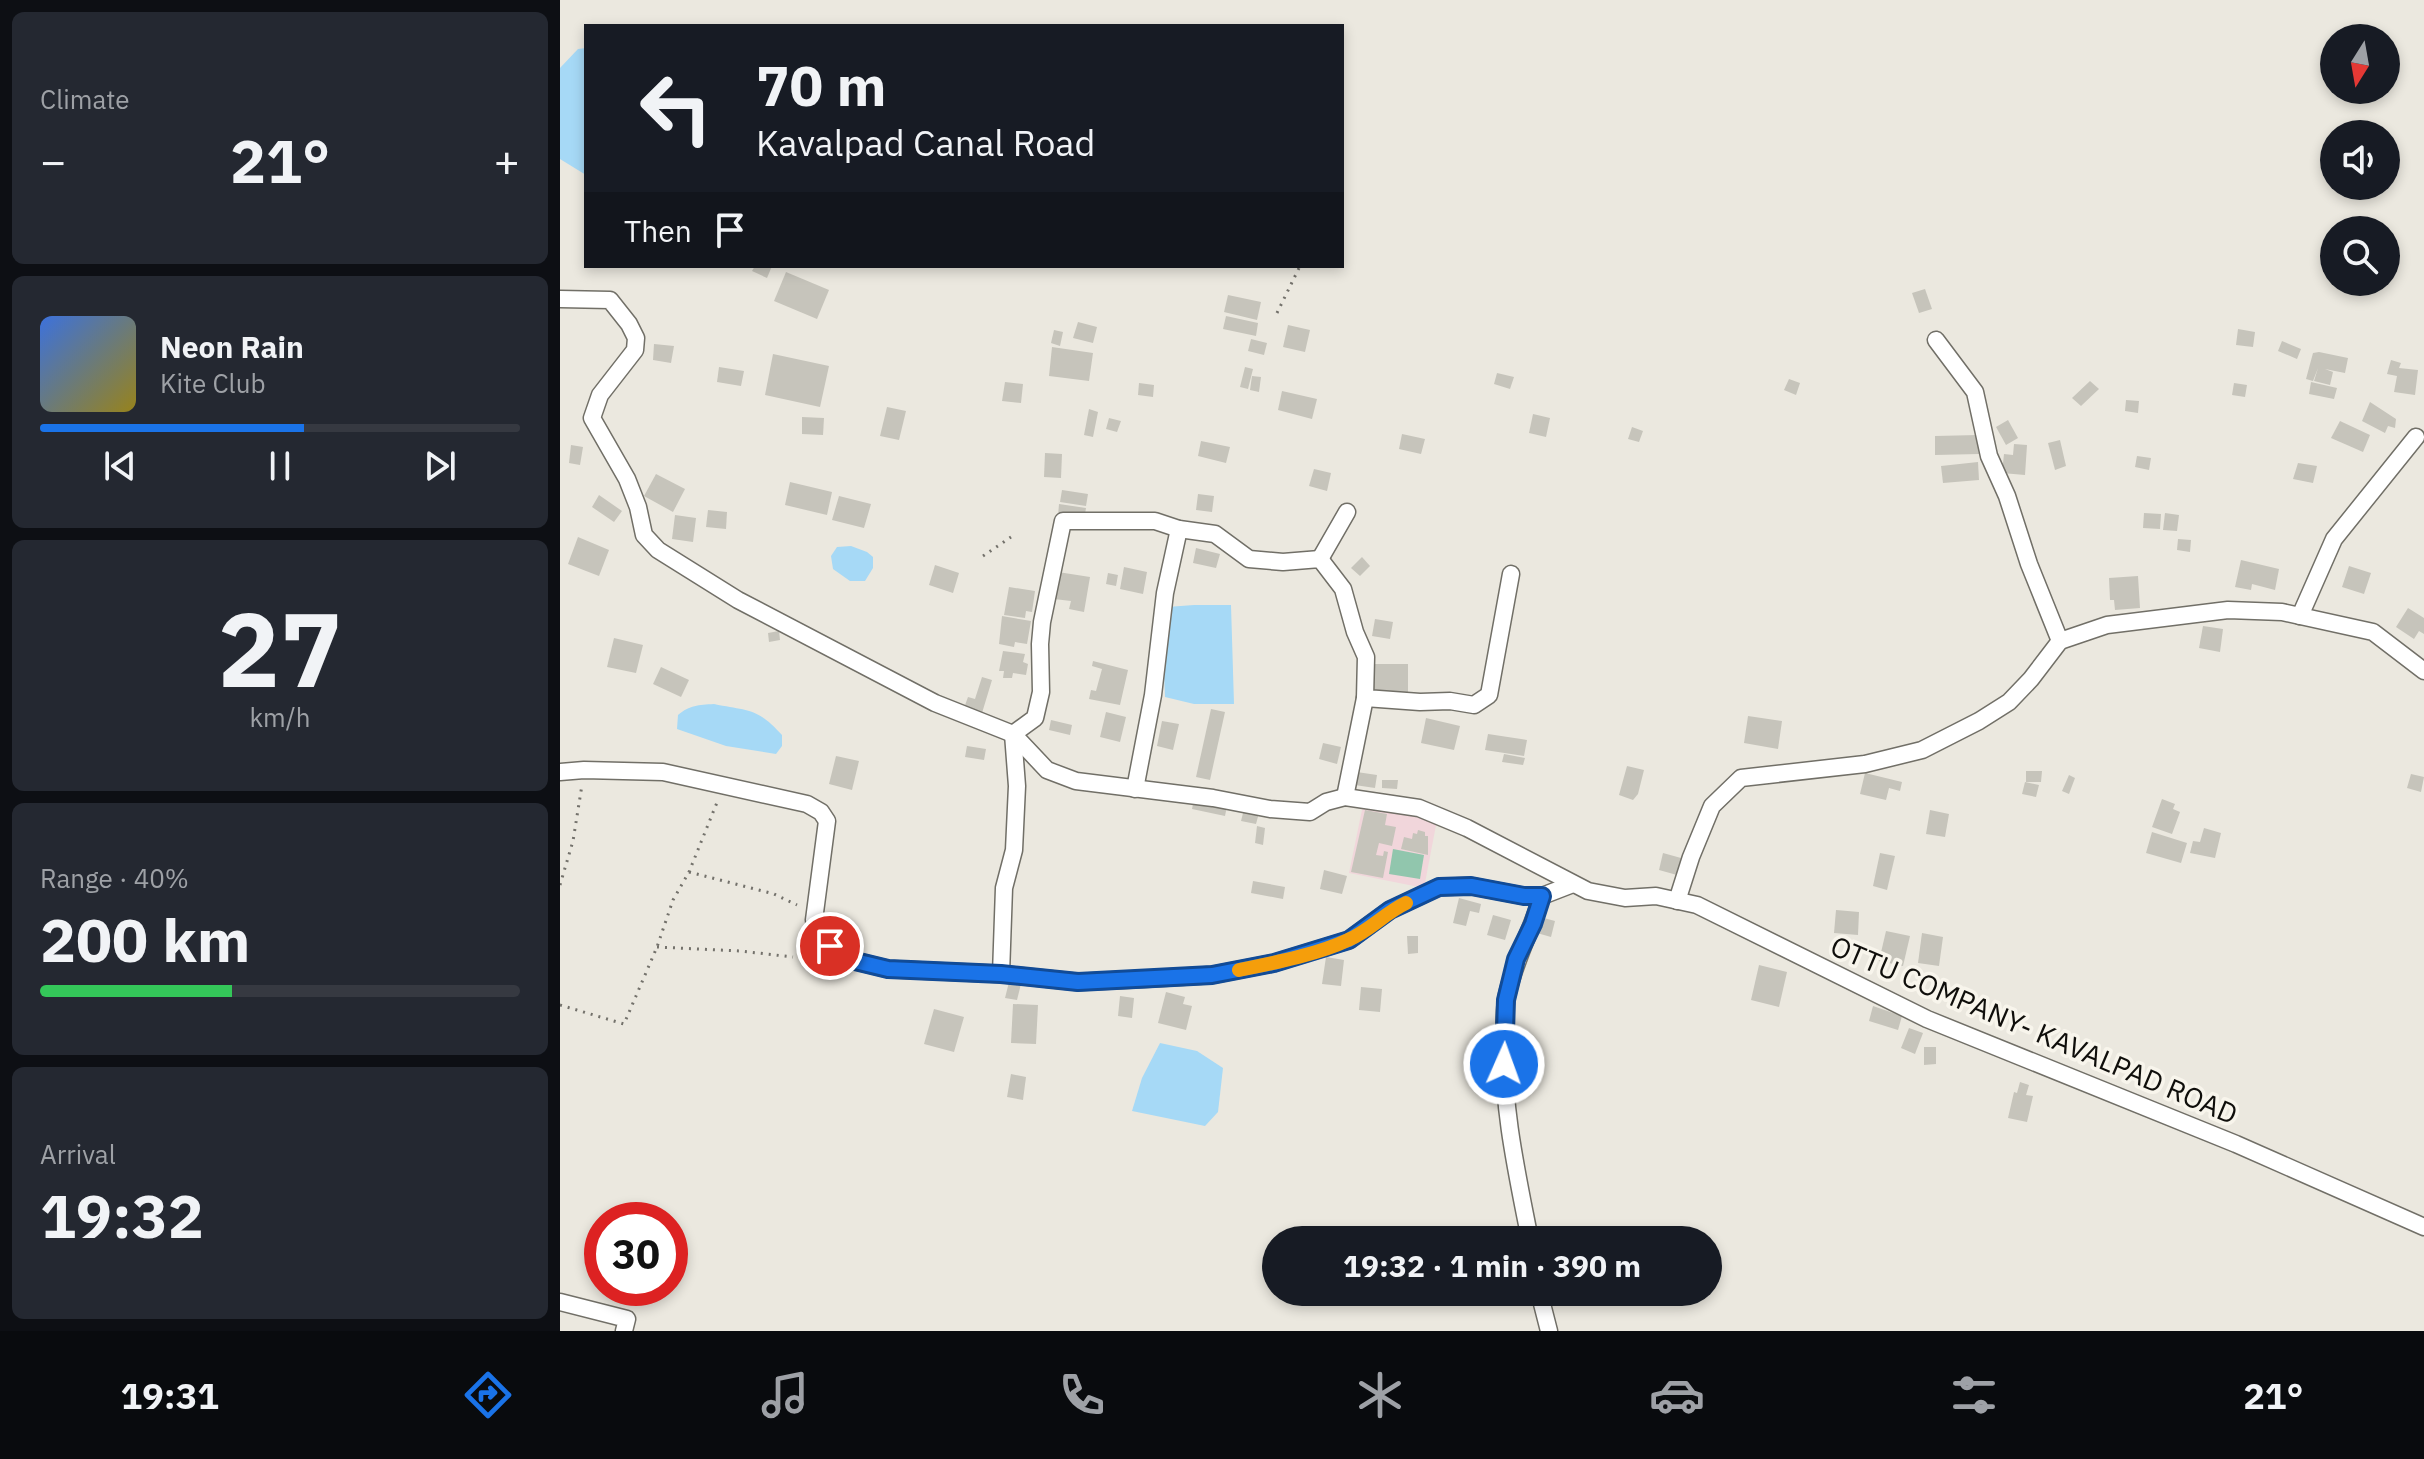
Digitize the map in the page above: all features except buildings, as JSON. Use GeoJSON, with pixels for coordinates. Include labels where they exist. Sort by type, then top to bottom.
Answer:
{"type":"FeatureCollection","features":[{"type":"Feature","properties":{"kind":"street"},"geometry":{"type":"LineString","coordinates":[[560,299],[610,300],[636,338],[635,350],[600,395],[592,418],[627,479],[644,535],[658,550],[738,600],[935,703],[1013,734],[1047,770],[1076,781],[1310,812],[1326,802],[1345,797],[1365,698],[1366,657],[1355,632],[1343,589],[1320,559]]}},
{"type":"Feature","properties":{"kind":"street"},"geometry":{"type":"LineString","coordinates":[[1936,340],[1975,392],[1989,456],[2007,496],[2029,564],[2060,641]]}},
{"type":"Feature","properties":{"kind":"street"},"geometry":{"type":"LineString","coordinates":[[2300,616],[2334,539],[2416,437]]}},
{"type":"Feature","properties":{"kind":"street"},"geometry":{"type":"LineString","coordinates":[[1320,559],[1347,512]]}},
{"type":"Feature","properties":{"kind":"street"},"geometry":{"type":"LineString","coordinates":[[1013,734],[1035,718],[1041,692],[1042,622],[1063,521],[1155,521],[1179,529],[1215,534],[1249,559],[1283,562],[1320,559]]}},
{"type":"Feature","properties":{"kind":"street"},"geometry":{"type":"LineString","coordinates":[[1135,789],[1153,695],[1165,593],[1179,529]]}},
{"type":"Feature","properties":{"kind":"street"},"geometry":{"type":"LineString","coordinates":[[1365,698],[1450,701],[1474,705],[1489,695],[1511,574]]}},
{"type":"Feature","properties":{"kind":"street"},"geometry":{"type":"LineString","coordinates":[[1677,901],[1712,806],[1741,778],[1865,764],[1922,750],[2009,702],[2060,641],[2107,625],[2228,610],[2282,612],[2373,632],[2424,671]]}},
{"type":"Feature","properties":{"kind":"street"},"geometry":{"type":"LineString","coordinates":[[1001,974],[1004,888],[1014,850],[1017,786],[1013,734]]}},
{"type":"Feature","properties":{"kind":"street"},"geometry":{"type":"LineString","coordinates":[[560,772],[663,772],[807,804],[821,812],[827,821],[814,920],[830,946],[855,961],[888,969],[1001,974],[1078,982],[1212,975],[1274,963],[1349,940],[1390,910],[1439,887],[1471,886],[1524,896],[1542,896],[1573,884]]}},
{"type":"Feature","properties":{"kind":"street","name":"OTTU COMPANY- KAVALPAD ROAD"},"geometry":{"type":"LineString","coordinates":[[1345,797],[1419,808],[1467,828],[1588,891],[1625,898],[1656,896],[1697,905],[1927,1019],[2236,1144],[2424,1227]]}},
{"type":"Feature","properties":{"kind":"street"},"geometry":{"type":"LineString","coordinates":[[1527,1226],[1515,1171],[1503,1084],[1506,1000],[1516,959],[1542,896]]}},
{"type":"Feature","properties":{"kind":"street"},"geometry":{"type":"LineString","coordinates":[[560,1302],[627,1319],[624,1331]]}},
{"type":"Feature","properties":{"kind":"street"},"geometry":{"type":"LineString","coordinates":[[1543,1306],[1549,1331]]}},
{"type":"Feature","properties":{"kind":"path"},"geometry":{"type":"LineString","coordinates":[[1277,313],[1299,268]]}},
{"type":"Feature","properties":{"kind":"path"},"geometry":{"type":"LineString","coordinates":[[983,556],[1011,537]]}},
{"type":"Feature","properties":{"kind":"path"},"geometry":{"type":"LineString","coordinates":[[560,885],[573,841],[584,770]]}},
{"type":"Feature","properties":{"kind":"path"},"geometry":{"type":"LineString","coordinates":[[560,1005],[624,1024],[673,900],[689,872],[724,786]]}},
{"type":"Feature","properties":{"kind":"path"},"geometry":{"type":"LineString","coordinates":[[689,872],[774,894],[797,905]]}},
{"type":"Feature","properties":{"kind":"path"},"geometry":{"type":"LineString","coordinates":[[657,947],[793,957]]}},
{"type":"Feature","properties":{"kind":"shaded area"},"geometry":{"type":"Polygon","coordinates":[[[1363,805],[1437,820],[1424,888],[1349,873],[1363,805]]]}},
{"type":"Feature","properties":{"kind":"green space"},"geometry":{"type":"Polygon","coordinates":[[[1393,849],[1424,855],[1420,879],[1389,874],[1393,849]]]}},
{"type":"Feature","properties":{"kind":"water"},"geometry":{"type":"Polygon","coordinates":[[[584,48],[584,174],[560,159],[560,68],[578,49],[584,48]]]}},
{"type":"Feature","properties":{"kind":"water"},"geometry":{"type":"Polygon","coordinates":[[[851,546],[873,557],[873,568],[865,581],[850,581],[833,569],[831,556],[837,547],[851,546]]]}},
{"type":"Feature","properties":{"kind":"water"},"geometry":{"type":"Polygon","coordinates":[[[1231,605],[1234,704],[1194,704],[1165,697],[1163,647],[1167,607],[1231,605]]]}},
{"type":"Feature","properties":{"kind":"water"},"geometry":{"type":"Polygon","coordinates":[[[714,704],[743,710],[765,719],[782,735],[782,746],[776,754],[726,746],[677,729],[678,715],[682,712],[694,706],[714,704]]]}},
{"type":"Feature","properties":{"kind":"water"},"geometry":{"type":"Polygon","coordinates":[[[1160,1043],[1197,1051],[1223,1068],[1218,1112],[1205,1126],[1132,1111],[1142,1078],[1160,1043]]]}},
{"type":"Feature","properties":{"kind":"slow traffic"},"geometry":{"type":"LineString","coordinates":[[1239,970],[1274,963],[1349,940],[1390,910],[1406,903]]}},
{"type":"Feature","properties":{"kind":"route"},"geometry":{"type":"LineString","coordinates":[[830,946],[855,961],[888,969],[1001,974],[1078,982],[1212,975],[1274,963],[1349,940],[1390,910],[1439,887],[1471,886],[1524,896],[1542,896],[1516,959],[1506,1000],[1504,1064]]}}]}
